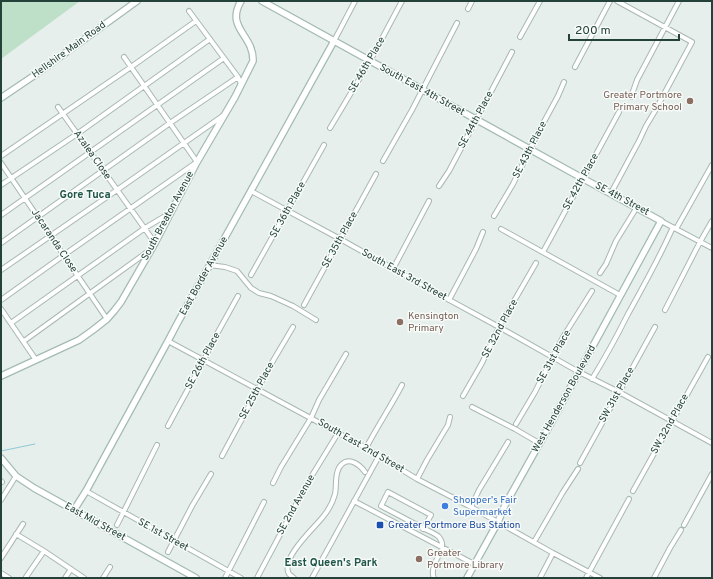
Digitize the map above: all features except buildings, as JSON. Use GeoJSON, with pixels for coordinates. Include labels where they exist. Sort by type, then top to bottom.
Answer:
{"type":"FeatureCollection","features":[{"type":"Feature","properties":{"kind":"street","name":"Hellshire Main Road"},"geometry":{"type":"LineString","coordinates":[[1,98],[137,1]]}},
{"type":"Feature","properties":{"kind":"street","name":"South Breaton Avenue"},"geometry":{"type":"LineString","coordinates":[[1,376],[79,340],[107,319],[121,302],[172,212],[197,162],[226,113],[253,60],[251,47],[236,22],[236,14],[241,1]]}},
{"type":"Feature","properties":{"kind":"street","name":"South East 4th Street"},"geometry":{"type":"LineString","coordinates":[[262,1],[582,178]]}},
{"type":"Feature","properties":{"kind":"street"},"geometry":{"type":"LineString","coordinates":[[334,41],[355,1]]}},
{"type":"Feature","properties":{"kind":"street","name":"SE 46th Place"},"geometry":{"type":"LineString","coordinates":[[330,128],[370,61],[402,1]]}},
{"type":"Feature","properties":{"kind":"street"},"geometry":{"type":"LineString","coordinates":[[468,9],[472,1]]}},
{"type":"Feature","properties":{"kind":"street"},"geometry":{"type":"LineString","coordinates":[[520,37],[540,1]]}},
{"type":"Feature","properties":{"kind":"street"},"geometry":{"type":"LineString","coordinates":[[575,67],[610,1]]}},
{"type":"Feature","properties":{"kind":"street"},"geometry":{"type":"LineString","coordinates":[[611,193],[692,42],[617,1]]}},
{"type":"Feature","properties":{"kind":"street"},"geometry":{"type":"LineString","coordinates":[[631,97],[637,80],[680,1]]}},
{"type":"Feature","properties":{"kind":"street"},"geometry":{"type":"LineString","coordinates":[[189,11],[238,77],[241,84]]}},
{"type":"Feature","properties":{"kind":"street"},"geometry":{"type":"LineString","coordinates":[[1,156],[64,114],[196,21]]}},
{"type":"Feature","properties":{"kind":"street"},"geometry":{"type":"LineString","coordinates":[[383,161],[457,23]]}},
{"type":"Feature","properties":{"kind":"street"},"geometry":{"type":"LineString","coordinates":[[1,185],[77,134],[210,39]]}},
{"type":"Feature","properties":{"kind":"street","name":"East Border Avenue"},"geometry":{"type":"LineString","coordinates":[[74,510],[86,491],[209,265],[334,41]]}},
{"type":"Feature","properties":{"kind":"street","name":"SE 44th Place"},"geometry":{"type":"LineString","coordinates":[[439,186],[449,171],[512,52]]}},
{"type":"Feature","properties":{"kind":"street"},"geometry":{"type":"LineString","coordinates":[[1,300],[197,162],[124,57]]}},
{"type":"Feature","properties":{"kind":"street"},"geometry":{"type":"LineString","coordinates":[[1,215],[224,58]]}},
{"type":"Feature","properties":{"kind":"street"},"geometry":{"type":"LineString","coordinates":[[1,243],[170,123],[238,77]]}},
{"type":"Feature","properties":{"kind":"street","name":"SE 43th Place"},"geometry":{"type":"LineString","coordinates":[[494,216],[513,184],[564,82]]}},
{"type":"Feature","properties":{"kind":"street","name":"Azalea Close"},"geometry":{"type":"LineString","coordinates":[[58,107],[155,242]]}},
{"type":"Feature","properties":{"kind":"street","name":"SE 42th Place"},"geometry":{"type":"LineString","coordinates":[[542,252],[619,112]]}},
{"type":"Feature","properties":{"kind":"street"},"geometry":{"type":"LineString","coordinates":[[1,270],[226,113]]}},
{"type":"Feature","properties":{"kind":"street","name":"SE 36th Place"},"geometry":{"type":"LineString","coordinates":[[251,276],[324,145]]}},
{"type":"Feature","properties":{"kind":"street","name":"Jacaranda Close"},"geometry":{"type":"LineString","coordinates":[[1,163],[107,319]]}},
{"type":"Feature","properties":{"kind":"street"},"geometry":{"type":"LineString","coordinates":[[592,378],[639,296],[675,228],[712,165]]}},
{"type":"Feature","properties":{"kind":"street","name":"SE 35th Place"},"geometry":{"type":"LineString","coordinates":[[304,305],[376,174]]}},
{"type":"Feature","properties":{"kind":"street","name":"SE 4th Street"},"geometry":{"type":"LineString","coordinates":[[582,178],[661,221]]}},
{"type":"Feature","properties":{"kind":"street","name":"South East 3rd Street"},"geometry":{"type":"LineString","coordinates":[[251,191],[579,372],[712,443]]}},
{"type":"Feature","properties":{"kind":"street"},"geometry":{"type":"LineString","coordinates":[[393,269],[428,201]]}},
{"type":"Feature","properties":{"kind":"street"},"geometry":{"type":"LineString","coordinates":[[600,273],[606,264],[616,241],[637,207]]}},
{"type":"Feature","properties":{"kind":"street"},"geometry":{"type":"LineString","coordinates":[[11,323],[145,228],[172,212]]}},
{"type":"Feature","properties":{"kind":"street"},"geometry":{"type":"LineString","coordinates":[[661,221],[712,248]]}},
{"type":"Feature","properties":{"kind":"street","name":"West Henderson Boulevard"},"geometry":{"type":"LineString","coordinates":[[466,578],[498,522],[505,505],[518,484],[661,221]]}},
{"type":"Feature","properties":{"kind":"street"},"geometry":{"type":"LineString","coordinates":[[665,310],[712,221]]}},
{"type":"Feature","properties":{"kind":"street"},"geometry":{"type":"LineString","coordinates":[[501,229],[620,295]]}},
{"type":"Feature","properties":{"kind":"street"},"geometry":{"type":"LineString","coordinates":[[448,300],[476,249],[483,232]]}},
{"type":"Feature","properties":{"kind":"street"},"geometry":{"type":"LineString","coordinates":[[24,342],[150,250]]}},
{"type":"Feature","properties":{"kind":"street","name":"SE 32nd Place"},"geometry":{"type":"LineString","coordinates":[[463,396],[482,363],[499,327],[536,263]]}},
{"type":"Feature","properties":{"kind":"street"},"geometry":{"type":"LineString","coordinates":[[209,265],[225,267],[237,271],[252,288],[259,293],[271,296],[293,306],[316,320]]}},
{"type":"Feature","properties":{"kind":"street","name":"SE 31st Place"},"geometry":{"type":"LineString","coordinates":[[516,424],[535,392],[563,337],[592,291]]}},
{"type":"Feature","properties":{"kind":"street","name":"SE 26th Place"},"geometry":{"type":"LineString","coordinates":[[168,426],[238,296]]}},
{"type":"Feature","properties":{"kind":"street"},"geometry":{"type":"LineString","coordinates":[[1,308],[36,360]]}},
{"type":"Feature","properties":{"kind":"street","name":"SE 25th Place"},"geometry":{"type":"LineString","coordinates":[[222,456],[267,371],[293,327]]}},
{"type":"Feature","properties":{"kind":"street","name":"SW 31st Place"},"geometry":{"type":"LineString","coordinates":[[580,463],[655,327]]}},
{"type":"Feature","properties":{"kind":"street","name":"South East 2nd Street"},"geometry":{"type":"LineString","coordinates":[[168,341],[366,448],[417,479],[471,507],[553,554],[600,578]]}},
{"type":"Feature","properties":{"kind":"street"},"geometry":{"type":"LineString","coordinates":[[273,483],[346,354]]}},
{"type":"Feature","properties":{"kind":"street","name":"SW 32nd Place"},"geometry":{"type":"LineString","coordinates":[[633,491],[708,357]]}},
{"type":"Feature","properties":{"kind":"street"},"geometry":{"type":"LineString","coordinates":[[366,448],[402,384]]}},
{"type":"Feature","properties":{"kind":"street"},"geometry":{"type":"LineString","coordinates":[[472,407],[540,443]]}},
{"type":"Feature","properties":{"kind":"street"},"geometry":{"type":"LineString","coordinates":[[417,479],[448,425],[450,417]]}},
{"type":"Feature","properties":{"kind":"street","name":"SE 2nd Avenue"},"geometry":{"type":"LineString","coordinates":[[257,578],[308,482],[338,434]]}},
{"type":"Feature","properties":{"kind":"street"},"geometry":{"type":"LineString","coordinates":[[471,507],[479,490],[508,442]]}},
{"type":"Feature","properties":{"kind":"street"},"geometry":{"type":"LineString","coordinates":[[118,525],[157,445]]}},
{"type":"Feature","properties":{"kind":"street"},"geometry":{"type":"LineString","coordinates":[[312,578],[380,456]]}},
{"type":"Feature","properties":{"kind":"street","name":"East Mid Street"},"geometry":{"type":"LineString","coordinates":[[1,458],[16,476],[34,488],[196,578]]}},
{"type":"Feature","properties":{"kind":"street"},"geometry":{"type":"LineString","coordinates":[[294,578],[290,575],[288,568],[289,560],[294,550],[322,518],[331,504],[335,494],[338,469],[346,462],[354,462],[358,464],[365,472]]}},
{"type":"Feature","properties":{"kind":"street"},"geometry":{"type":"LineString","coordinates":[[534,542],[578,469]]}},
{"type":"Feature","properties":{"kind":"street"},"geometry":{"type":"LineString","coordinates":[[168,552],[211,474]]}},
{"type":"Feature","properties":{"kind":"street"},"geometry":{"type":"LineString","coordinates":[[684,525],[712,474]]}},
{"type":"Feature","properties":{"kind":"street"},"geometry":{"type":"LineString","coordinates":[[1,500],[16,476]]}},
{"type":"Feature","properties":{"kind":"street","name":"SE 1st Street"},"geometry":{"type":"LineString","coordinates":[[86,491],[241,578]]}},
{"type":"Feature","properties":{"kind":"street"},"geometry":{"type":"LineString","coordinates":[[377,513],[388,492],[431,515],[423,528]]}},
{"type":"Feature","properties":{"kind":"street"},"geometry":{"type":"LineString","coordinates":[[586,578],[629,499]]}},
{"type":"Feature","properties":{"kind":"street"},"geometry":{"type":"LineString","coordinates":[[354,501],[474,564]]}},
{"type":"Feature","properties":{"kind":"street"},"geometry":{"type":"LineString","coordinates":[[224,578],[264,502]]}},
{"type":"Feature","properties":{"kind":"street"},"geometry":{"type":"LineString","coordinates":[[381,506],[438,536],[442,541],[443,547],[434,568],[434,578]]}},
{"type":"Feature","properties":{"kind":"street"},"geometry":{"type":"LineString","coordinates":[[1,558],[23,524]]}},
{"type":"Feature","properties":{"kind":"street"},"geometry":{"type":"LineString","coordinates":[[654,578],[681,530]]}},
{"type":"Feature","properties":{"kind":"street"},"geometry":{"type":"LineString","coordinates":[[16,534],[84,578]]}},
{"type":"Feature","properties":{"kind":"street"},"geometry":{"type":"LineString","coordinates":[[26,577],[44,551]]}},
{"type":"Feature","properties":{"kind":"street"},"geometry":{"type":"LineString","coordinates":[[540,578],[553,554]]}},
{"type":"Feature","properties":{"kind":"street"},"geometry":{"type":"LineString","coordinates":[[103,578],[110,567]]}},
{"type":"Feature","properties":{"kind":"street"},"geometry":{"type":"LineString","coordinates":[[65,578],[71,569]]}},
{"type":"Feature","properties":{"kind":"street"},"geometry":{"type":"LineString","coordinates":[[1,573],[8,578]]}},
{"type":"Feature","properties":{"kind":"green space"},"geometry":{"type":"Polygon","coordinates":[[[1,1],[80,1],[1,59],[1,1]]]}},
{"type":"Feature","properties":{"kind":"waterway"},"geometry":{"type":"LineString","coordinates":[[1,451],[35,444]]}},
{"type":"Feature","properties":{"kind":"place","name":"Greater Portmore Primary School"},"geometry":{"type":"Point","coordinates":[690,101]}},
{"type":"Feature","properties":{"kind":"place","name":"Kensington Primary"},"geometry":{"type":"Point","coordinates":[400,322]}},
{"type":"Feature","properties":{"kind":"place","name":"Shopper's Fair Supermarket"},"geometry":{"type":"Point","coordinates":[445,506]}},
{"type":"Feature","properties":{"kind":"place","name":"Greater Portmore Bus Station"},"geometry":{"type":"Point","coordinates":[380,525]}},
{"type":"Feature","properties":{"kind":"place","name":"Greater Portmore Library"},"geometry":{"type":"Point","coordinates":[419,559]}},
{"type":"Feature","properties":{"kind":"district","name":"Gore Tuca"},"geometry":{"type":"Point","coordinates":[85,195]}},
{"type":"Feature","properties":{"kind":"district","name":"East Queen's Park"},"geometry":{"type":"Point","coordinates":[331,563]}}]}
